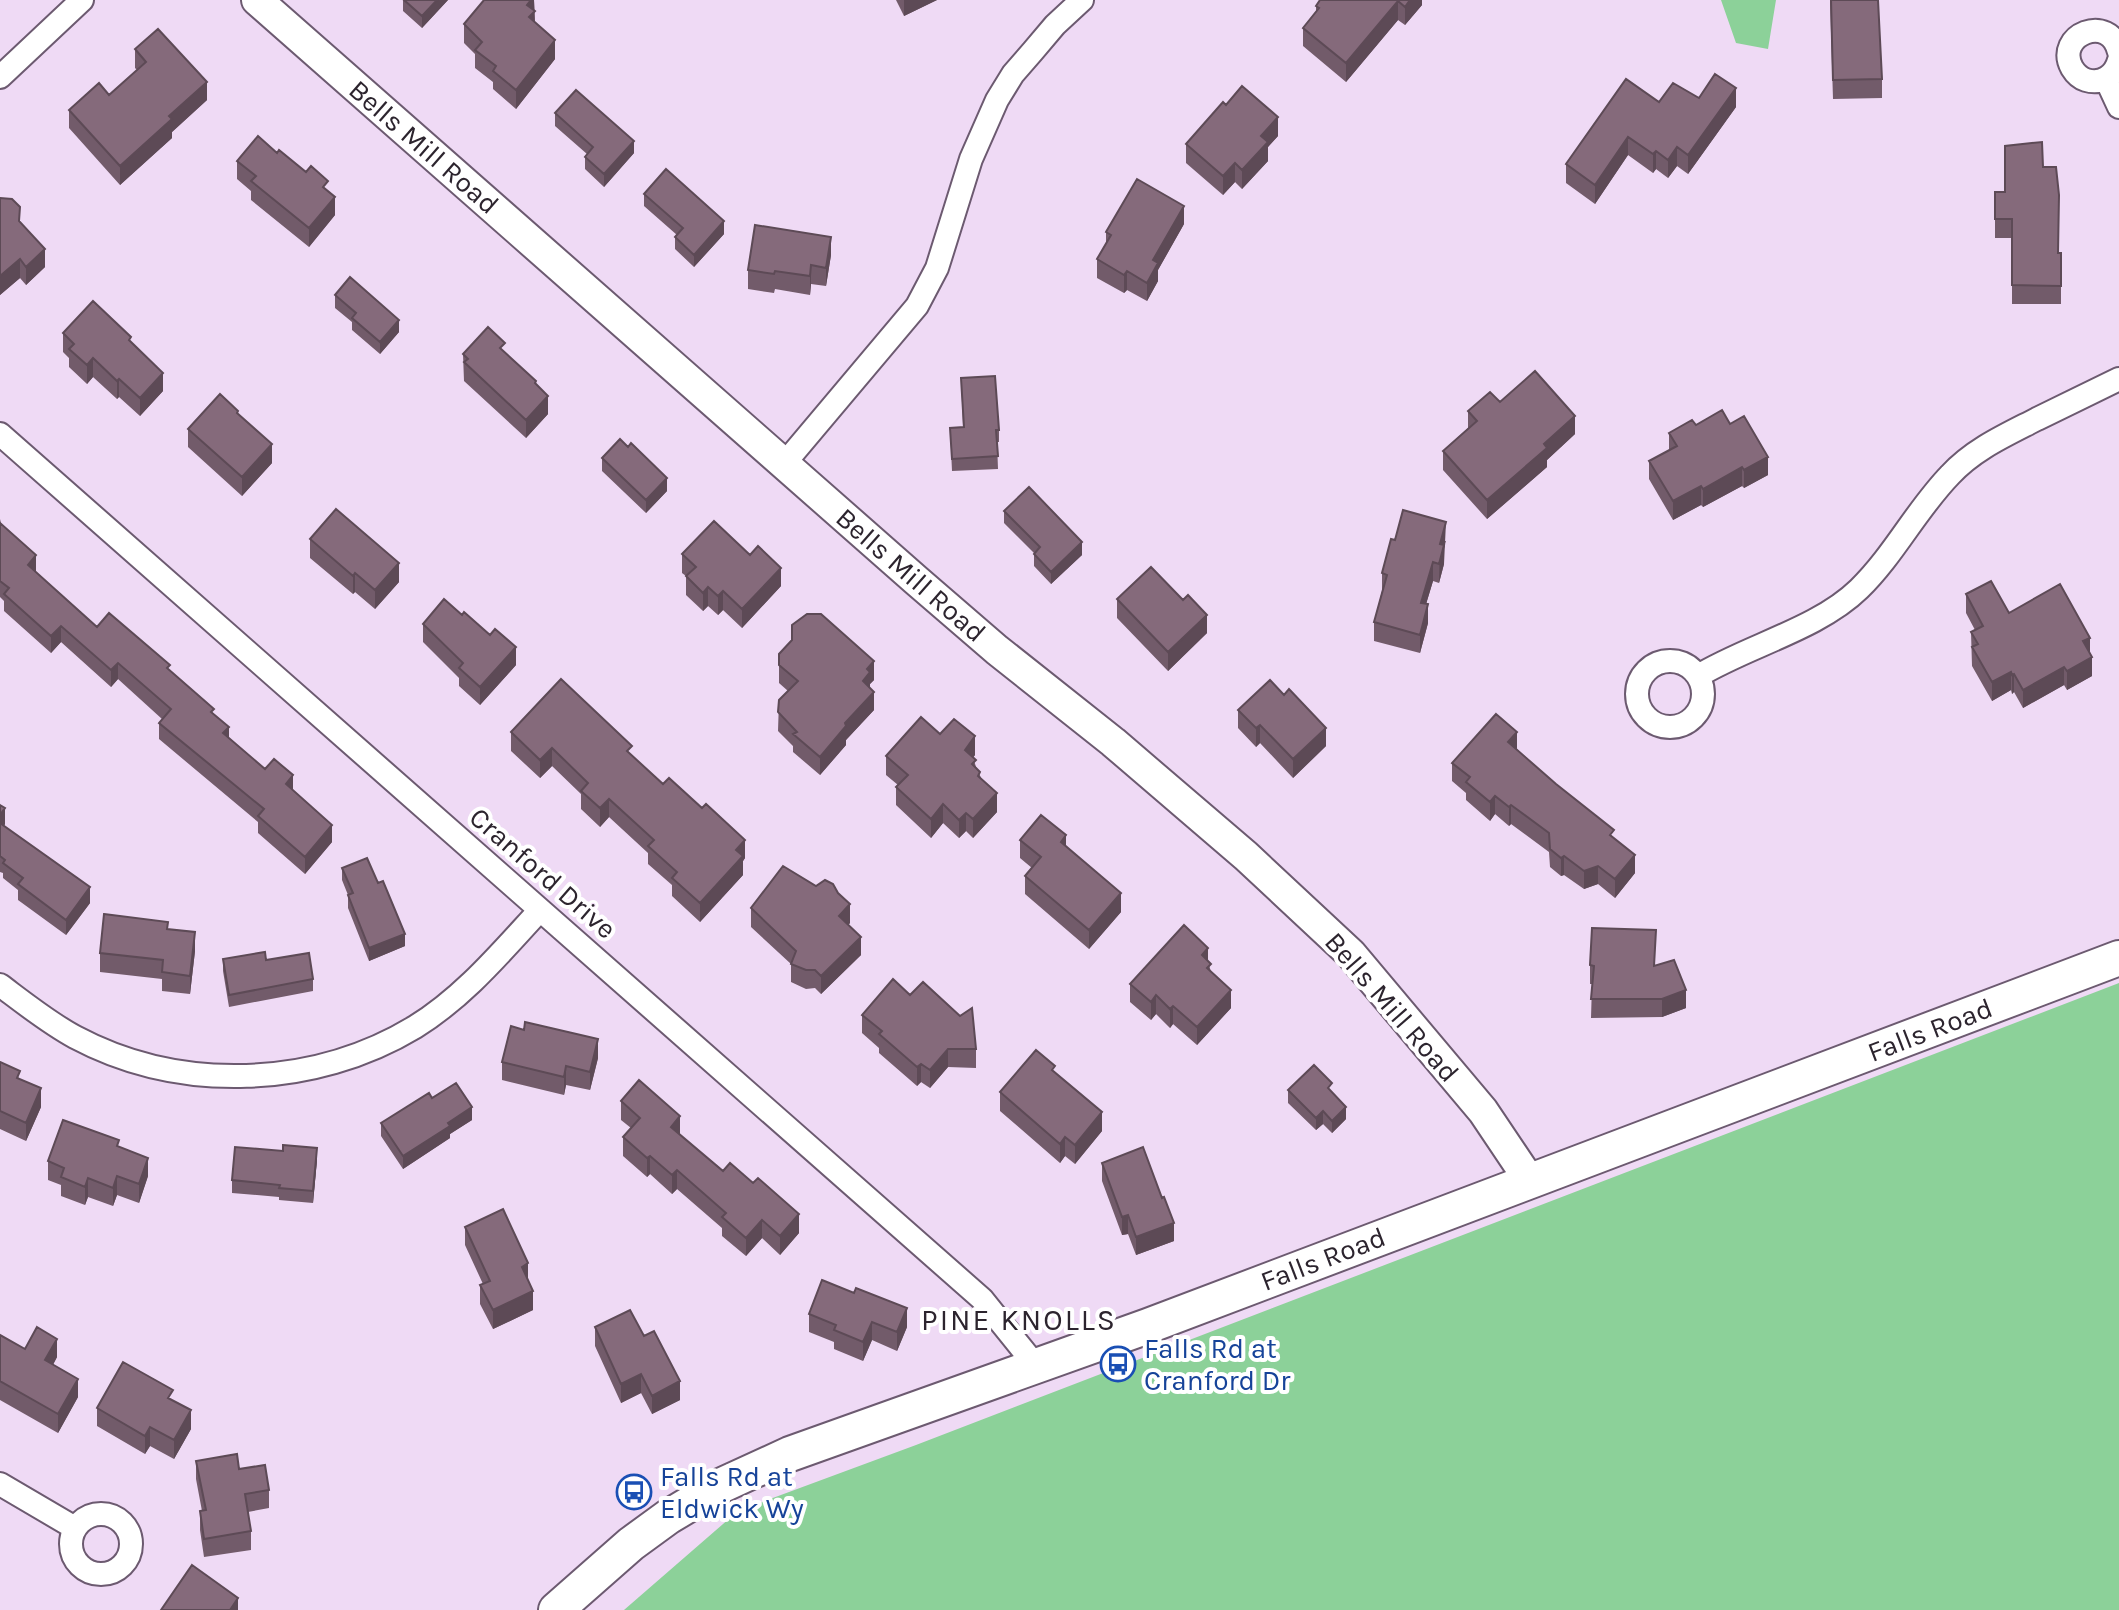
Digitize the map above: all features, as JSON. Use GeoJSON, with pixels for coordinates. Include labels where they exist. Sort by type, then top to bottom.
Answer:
{"type":"FeatureCollection","features":[{"type":"Feature","properties":{"kind":"main road","name":"Falls Road"},"geometry":{"type":"LineString","coordinates":[[556,1610],[631,1544],[693,1501],[790,1454],[1163,1320],[2119,958]]}},
{"type":"Feature","properties":{"kind":"street"},"geometry":{"type":"LineString","coordinates":[[0,77],[82,0]]}},
{"type":"Feature","properties":{"kind":"street","name":"Bells Mill Road"},"geometry":{"type":"LineString","coordinates":[[257,0],[986,640],[1113,742],[1234,846],[1351,954],[1483,1111],[1530,1181]]}},
{"type":"Feature","properties":{"kind":"street"},"geometry":{"type":"LineString","coordinates":[[784,464],[917,306],[937,268],[971,159],[997,100],[1013,74],[1055,25],[1082,0]]}},
{"type":"Feature","properties":{"kind":"street"},"geometry":{"type":"LineString","coordinates":[[2119,52],[2113,39],[2105,33],[2087,31],[2071,46],[2069,61],[2079,77],[2097,81],[2113,73],[2119,60]]}},
{"type":"Feature","properties":{"kind":"street"},"geometry":{"type":"LineString","coordinates":[[2106,79],[2119,107]]}},
{"type":"Feature","properties":{"kind":"street"},"geometry":{"type":"LineString","coordinates":[[1698,676],[1832,610],[1858,590],[1950,474],[1972,455],[1996,439],[2119,379]]}},
{"type":"Feature","properties":{"kind":"street","name":"Cranford Drive"},"geometry":{"type":"LineString","coordinates":[[0,434],[982,1299],[1036,1366]]}},
{"type":"Feature","properties":{"kind":"street"},"geometry":{"type":"LineString","coordinates":[[0,985],[74,1037],[116,1056],[160,1069],[210,1075],[285,1073],[350,1057],[417,1026],[489,965],[540,910]]}},
{"type":"Feature","properties":{"kind":"street"},"geometry":{"type":"LineString","coordinates":[[0,1484],[75,1528]]}},
{"type":"Feature","properties":{"kind":"green space"},"geometry":{"type":"Polygon","coordinates":[[[1721,0],[1776,0],[1768,49],[1736,43],[1721,0]]]}},
{"type":"Feature","properties":{"kind":"green space"},"geometry":{"type":"Polygon","coordinates":[[[2119,983],[2119,1610],[624,1610],[738,1511],[2119,983]]]}},
{"type":"Feature","properties":{"kind":"building"},"geometry":{"type":"Polygon","coordinates":[[[404,0],[437,0],[422,16],[404,0]]]}},
{"type":"Feature","properties":{"kind":"building"},"geometry":{"type":"Polygon","coordinates":[[[484,0],[531,0],[527,5],[535,11],[529,17],[555,40],[516,90],[493,71],[496,66],[475,50],[482,42],[464,24],[484,0]]]}},
{"type":"Feature","properties":{"kind":"building"},"geometry":{"type":"Polygon","coordinates":[[[1320,0],[1410,0],[1405,7],[1398,1],[1346,63],[1303,28],[1319,8],[1316,6],[1320,0]]]}},
{"type":"Feature","properties":{"kind":"building"},"geometry":{"type":"Polygon","coordinates":[[[1831,0],[1878,0],[1882,79],[1833,80],[1831,0]]]}},
{"type":"Feature","properties":{"kind":"building"},"geometry":{"type":"Polygon","coordinates":[[[158,29],[207,82],[120,166],[69,110],[99,83],[109,95],[146,62],[135,49],[158,29]]]}},
{"type":"Feature","properties":{"kind":"building"},"geometry":{"type":"Polygon","coordinates":[[[1715,74],[1736,88],[1688,155],[1677,147],[1668,160],[1628,137],[1595,185],[1566,164],[1626,79],[1659,102],[1673,83],[1699,98],[1715,74]]]}},
{"type":"Feature","properties":{"kind":"building"},"geometry":{"type":"Polygon","coordinates":[[[1242,86],[1278,117],[1261,136],[1268,142],[1242,170],[1235,163],[1223,176],[1186,144],[1223,102],[1226,105],[1242,86]]]}},
{"type":"Feature","properties":{"kind":"building"},"geometry":{"type":"Polygon","coordinates":[[[576,90],[634,141],[604,174],[585,157],[593,147],[555,113],[576,90]]]}},
{"type":"Feature","properties":{"kind":"building"},"geometry":{"type":"Polygon","coordinates":[[[258,136],[306,172],[311,166],[328,181],[323,187],[335,197],[309,228],[251,181],[256,176],[237,161],[258,136]]]}},
{"type":"Feature","properties":{"kind":"building"},"geometry":{"type":"Polygon","coordinates":[[[2042,142],[2043,167],[2056,167],[2061,286],[2012,285],[2012,219],[1995,219],[1995,192],[2005,192],[2005,146],[2042,142]]]}},
{"type":"Feature","properties":{"kind":"building"},"geometry":{"type":"Polygon","coordinates":[[[666,169],[724,221],[694,255],[675,237],[683,228],[644,194],[666,169]]]}},
{"type":"Feature","properties":{"kind":"building"},"geometry":{"type":"Polygon","coordinates":[[[1137,179],[1184,206],[1153,260],[1158,263],[1147,283],[1127,271],[1124,275],[1097,259],[1111,235],[1106,232],[1137,179]]]}},
{"type":"Feature","properties":{"kind":"building"},"geometry":{"type":"Polygon","coordinates":[[[0,198],[12,199],[20,207],[19,221],[45,249],[26,267],[20,259],[0,276],[0,198]]]}},
{"type":"Feature","properties":{"kind":"building"},"geometry":{"type":"Polygon","coordinates":[[[755,225],[831,237],[826,268],[811,265],[810,276],[748,270],[755,225]]]}},
{"type":"Feature","properties":{"kind":"building"},"geometry":{"type":"Polygon","coordinates":[[[350,277],[399,320],[380,342],[352,318],[356,313],[335,295],[350,277]]]}},
{"type":"Feature","properties":{"kind":"building"},"geometry":{"type":"Polygon","coordinates":[[[93,301],[163,373],[140,398],[93,358],[87,365],[69,349],[74,344],[63,333],[93,301]]]}},
{"type":"Feature","properties":{"kind":"building"},"geometry":{"type":"Polygon","coordinates":[[[488,327],[505,343],[500,348],[548,396],[526,420],[464,362],[468,359],[463,354],[488,327]]]}},
{"type":"Feature","properties":{"kind":"building"},"geometry":{"type":"Polygon","coordinates":[[[1535,371],[1575,416],[1544,444],[1547,448],[1487,500],[1443,451],[1477,421],[1468,411],[1490,392],[1500,402],[1535,371]]]}},
{"type":"Feature","properties":{"kind":"building"},"geometry":{"type":"Polygon","coordinates":[[[995,376],[998,456],[952,459],[950,428],[964,427],[961,378],[995,376]]]}},
{"type":"Feature","properties":{"kind":"building"},"geometry":{"type":"Polygon","coordinates":[[[220,394],[272,444],[242,477],[188,429],[220,394]]]}},
{"type":"Feature","properties":{"kind":"building"},"geometry":{"type":"Polygon","coordinates":[[[1722,410],[1730,424],[1744,416],[1768,457],[1673,501],[1649,461],[1677,446],[1669,433],[1692,420],[1696,425],[1722,410]]]}},
{"type":"Feature","properties":{"kind":"building"},"geometry":{"type":"Polygon","coordinates":[[[620,439],[628,447],[631,443],[667,478],[646,500],[602,458],[620,439]]]}},
{"type":"Feature","properties":{"kind":"building"},"geometry":{"type":"Polygon","coordinates":[[[1029,487],[1082,542],[1051,572],[1034,554],[1040,547],[1004,511],[1029,487]]]}},
{"type":"Feature","properties":{"kind":"building"},"geometry":{"type":"Polygon","coordinates":[[[336,509],[399,563],[375,590],[355,573],[353,576],[310,539],[336,509]]]}},
{"type":"Feature","properties":{"kind":"building"},"geometry":{"type":"Polygon","coordinates":[[[1403,510],[1446,522],[1439,564],[1433,562],[1421,603],[1428,604],[1420,635],[1374,622],[1387,575],[1382,573],[1403,510]]]}},
{"type":"Feature","properties":{"kind":"building"},"geometry":{"type":"Polygon","coordinates":[[[714,521],[750,555],[758,546],[781,568],[742,609],[723,591],[718,596],[708,587],[703,593],[686,576],[696,567],[682,554],[714,521]]]}},
{"type":"Feature","properties":{"kind":"building"},"geometry":{"type":"Polygon","coordinates":[[[0,523],[36,555],[28,565],[97,627],[109,613],[170,665],[167,668],[214,709],[211,712],[229,727],[223,733],[265,769],[274,759],[293,775],[286,784],[332,825],[305,857],[258,816],[264,809],[159,723],[171,709],[118,663],[111,670],[61,626],[51,636],[4,594],[9,588],[0,581],[0,523]]]}},
{"type":"Feature","properties":{"kind":"building"},"geometry":{"type":"Polygon","coordinates":[[[1151,567],[1183,600],[1188,595],[1207,615],[1168,652],[1117,599],[1151,567]]]}},
{"type":"Feature","properties":{"kind":"building"},"geometry":{"type":"Polygon","coordinates":[[[1991,581],[2009,613],[2060,584],[2090,638],[2083,641],[2092,657],[2067,671],[2064,667],[2023,690],[2011,672],[1992,682],[1972,647],[1978,644],[1971,632],[1983,626],[1966,594],[1991,581]]]}},
{"type":"Feature","properties":{"kind":"building"},"geometry":{"type":"Polygon","coordinates":[[[444,599],[490,635],[495,629],[516,647],[480,687],[459,668],[463,663],[423,624],[444,599]]]}},
{"type":"Feature","properties":{"kind":"building"},"geometry":{"type":"Polygon","coordinates":[[[807,614],[821,614],[874,661],[863,681],[874,692],[845,723],[846,726],[820,757],[793,734],[797,732],[778,712],[779,700],[798,681],[779,665],[779,654],[792,640],[792,625],[807,614]]]}},
{"type":"Feature","properties":{"kind":"building"},"geometry":{"type":"Polygon","coordinates":[[[561,679],[632,746],[627,751],[663,784],[669,778],[702,808],[706,804],[745,840],[736,850],[743,856],[700,903],[672,878],[677,872],[648,846],[654,840],[609,799],[600,808],[581,791],[588,783],[552,748],[540,760],[511,732],[561,679]]]}},
{"type":"Feature","properties":{"kind":"building"},"geometry":{"type":"Polygon","coordinates":[[[1270,680],[1284,695],[1289,689],[1326,728],[1293,759],[1260,725],[1256,728],[1238,710],[1270,680]]]}},
{"type":"Feature","properties":{"kind":"building"},"geometry":{"type":"Polygon","coordinates":[[[1496,714],[1517,732],[1508,742],[1614,830],[1610,835],[1635,855],[1615,879],[1598,866],[1584,871],[1564,856],[1561,858],[1550,849],[1549,833],[1495,796],[1490,802],[1466,782],[1470,777],[1452,763],[1496,714]]]}},
{"type":"Feature","properties":{"kind":"building"},"geometry":{"type":"Polygon","coordinates":[[[921,717],[940,734],[954,719],[975,736],[965,750],[976,760],[972,764],[980,772],[978,776],[997,793],[973,819],[966,813],[959,820],[943,804],[931,819],[896,787],[908,775],[886,756],[921,717]]]}},
{"type":"Feature","properties":{"kind":"building"},"geometry":{"type":"Polygon","coordinates":[[[1041,815],[1066,835],[1061,842],[1121,893],[1089,930],[1025,876],[1041,857],[1020,840],[1041,815]]]}},
{"type":"Feature","properties":{"kind":"building"},"geometry":{"type":"Polygon","coordinates":[[[0,823],[90,887],[66,920],[18,884],[23,878],[3,863],[5,860],[0,856],[0,823]]]}},
{"type":"Feature","properties":{"kind":"building"},"geometry":{"type":"Polygon","coordinates":[[[367,858],[378,883],[383,881],[405,934],[369,948],[348,895],[353,893],[342,868],[367,858]]]}},
{"type":"Feature","properties":{"kind":"building"},"geometry":{"type":"Polygon","coordinates":[[[783,866],[816,886],[825,880],[833,884],[850,904],[839,916],[861,937],[821,976],[815,970],[791,964],[796,951],[751,908],[783,866]]]}},
{"type":"Feature","properties":{"kind":"building"},"geometry":{"type":"Polygon","coordinates":[[[104,914],[168,922],[167,929],[195,932],[190,976],[162,972],[163,960],[100,953],[104,914]]]}},
{"type":"Feature","properties":{"kind":"building"},"geometry":{"type":"Polygon","coordinates":[[[1184,925],[1208,948],[1202,955],[1211,964],[1207,968],[1231,990],[1197,1027],[1173,1006],[1170,1009],[1156,995],[1151,1002],[1130,984],[1184,925]]]}},
{"type":"Feature","properties":{"kind":"building"},"geometry":{"type":"Polygon","coordinates":[[[1592,928],[1656,930],[1654,966],[1674,960],[1686,990],[1662,999],[1591,999],[1594,966],[1590,965],[1592,928]]]}},
{"type":"Feature","properties":{"kind":"building"},"geometry":{"type":"Polygon","coordinates":[[[265,952],[266,960],[309,953],[313,979],[229,995],[223,959],[265,952]]]}},
{"type":"Feature","properties":{"kind":"building"},"geometry":{"type":"Polygon","coordinates":[[[893,979],[910,995],[923,982],[960,1016],[972,1008],[976,1049],[948,1049],[930,1070],[921,1064],[917,1067],[862,1015],[893,979]]]}},
{"type":"Feature","properties":{"kind":"building"},"geometry":{"type":"Polygon","coordinates":[[[525,1022],[598,1039],[590,1072],[566,1066],[564,1077],[502,1062],[511,1026],[524,1030],[525,1022]]]}},
{"type":"Feature","properties":{"kind":"building"},"geometry":{"type":"Polygon","coordinates":[[[1036,1050],[1055,1066],[1052,1070],[1102,1112],[1075,1145],[1065,1137],[1060,1144],[1000,1092],[1036,1050]]]}},
{"type":"Feature","properties":{"kind":"building"},"geometry":{"type":"Polygon","coordinates":[[[0,1062],[20,1071],[17,1078],[41,1088],[26,1123],[0,1111],[0,1062]]]}},
{"type":"Feature","properties":{"kind":"building"},"geometry":{"type":"Polygon","coordinates":[[[1314,1065],[1332,1083],[1328,1088],[1346,1107],[1332,1121],[1323,1111],[1316,1118],[1288,1090],[1314,1065]]]}},
{"type":"Feature","properties":{"kind":"building"},"geometry":{"type":"Polygon","coordinates":[[[639,1080],[680,1116],[671,1127],[723,1171],[730,1163],[753,1183],[758,1178],[799,1214],[780,1236],[762,1220],[746,1238],[722,1217],[726,1213],[677,1170],[672,1175],[623,1137],[640,1118],[621,1101],[639,1080]]]}},
{"type":"Feature","properties":{"kind":"building"},"geometry":{"type":"Polygon","coordinates":[[[456,1083],[472,1107],[448,1123],[450,1126],[403,1156],[381,1123],[429,1093],[432,1098],[456,1083]]]}},
{"type":"Feature","properties":{"kind":"building"},"geometry":{"type":"Polygon","coordinates":[[[63,1120],[119,1140],[117,1146],[148,1158],[139,1184],[117,1176],[113,1188],[88,1178],[85,1187],[61,1177],[64,1168],[48,1161],[63,1120]]]}},
{"type":"Feature","properties":{"kind":"building"},"geometry":{"type":"Polygon","coordinates":[[[283,1145],[317,1148],[313,1191],[232,1180],[235,1147],[283,1151],[283,1145]]]}},
{"type":"Feature","properties":{"kind":"building"},"geometry":{"type":"Polygon","coordinates":[[[1143,1147],[1174,1223],[1136,1237],[1128,1215],[1122,1217],[1102,1163],[1143,1147]]]}},
{"type":"Feature","properties":{"kind":"building"},"geometry":{"type":"Polygon","coordinates":[[[503,1209],[528,1263],[522,1267],[533,1291],[493,1310],[480,1285],[490,1281],[465,1227],[503,1209]]]}},
{"type":"Feature","properties":{"kind":"building"},"geometry":{"type":"Polygon","coordinates":[[[822,1280],[854,1293],[856,1288],[907,1308],[897,1332],[872,1322],[863,1342],[834,1330],[836,1325],[809,1314],[822,1280]]]}},
{"type":"Feature","properties":{"kind":"building"},"geometry":{"type":"Polygon","coordinates":[[[630,1310],[644,1336],[654,1331],[680,1381],[652,1396],[641,1374],[621,1384],[595,1327],[630,1310]]]}},
{"type":"Feature","properties":{"kind":"building"},"geometry":{"type":"Polygon","coordinates":[[[37,1327],[57,1339],[45,1360],[78,1379],[58,1414],[0,1381],[0,1335],[25,1349],[37,1327]]]}},
{"type":"Feature","properties":{"kind":"building"},"geometry":{"type":"Polygon","coordinates":[[[123,1362],[173,1390],[168,1398],[191,1410],[174,1440],[150,1427],[145,1436],[97,1408],[123,1362]]]}},
{"type":"Feature","properties":{"kind":"building"},"geometry":{"type":"Polygon","coordinates":[[[237,1454],[239,1469],[265,1465],[269,1490],[245,1494],[251,1531],[204,1539],[200,1511],[206,1510],[196,1461],[237,1454]]]}},
{"type":"Feature","properties":{"kind":"building"},"geometry":{"type":"Polygon","coordinates":[[[192,1565],[238,1598],[230,1610],[161,1610],[192,1565]]]}},
{"type":"Feature","properties":{"kind":"place","name":"Falls Rd at Cranford Dr"},"geometry":{"type":"Point","coordinates":[1118,1364]}},
{"type":"Feature","properties":{"kind":"place","name":"Falls Rd at Eldwick Wy"},"geometry":{"type":"Point","coordinates":[634,1492]}},
{"type":"Feature","properties":{"kind":"district","name":"PINE KNOLLS"},"geometry":{"type":"Point","coordinates":[1019,1320]}}]}
